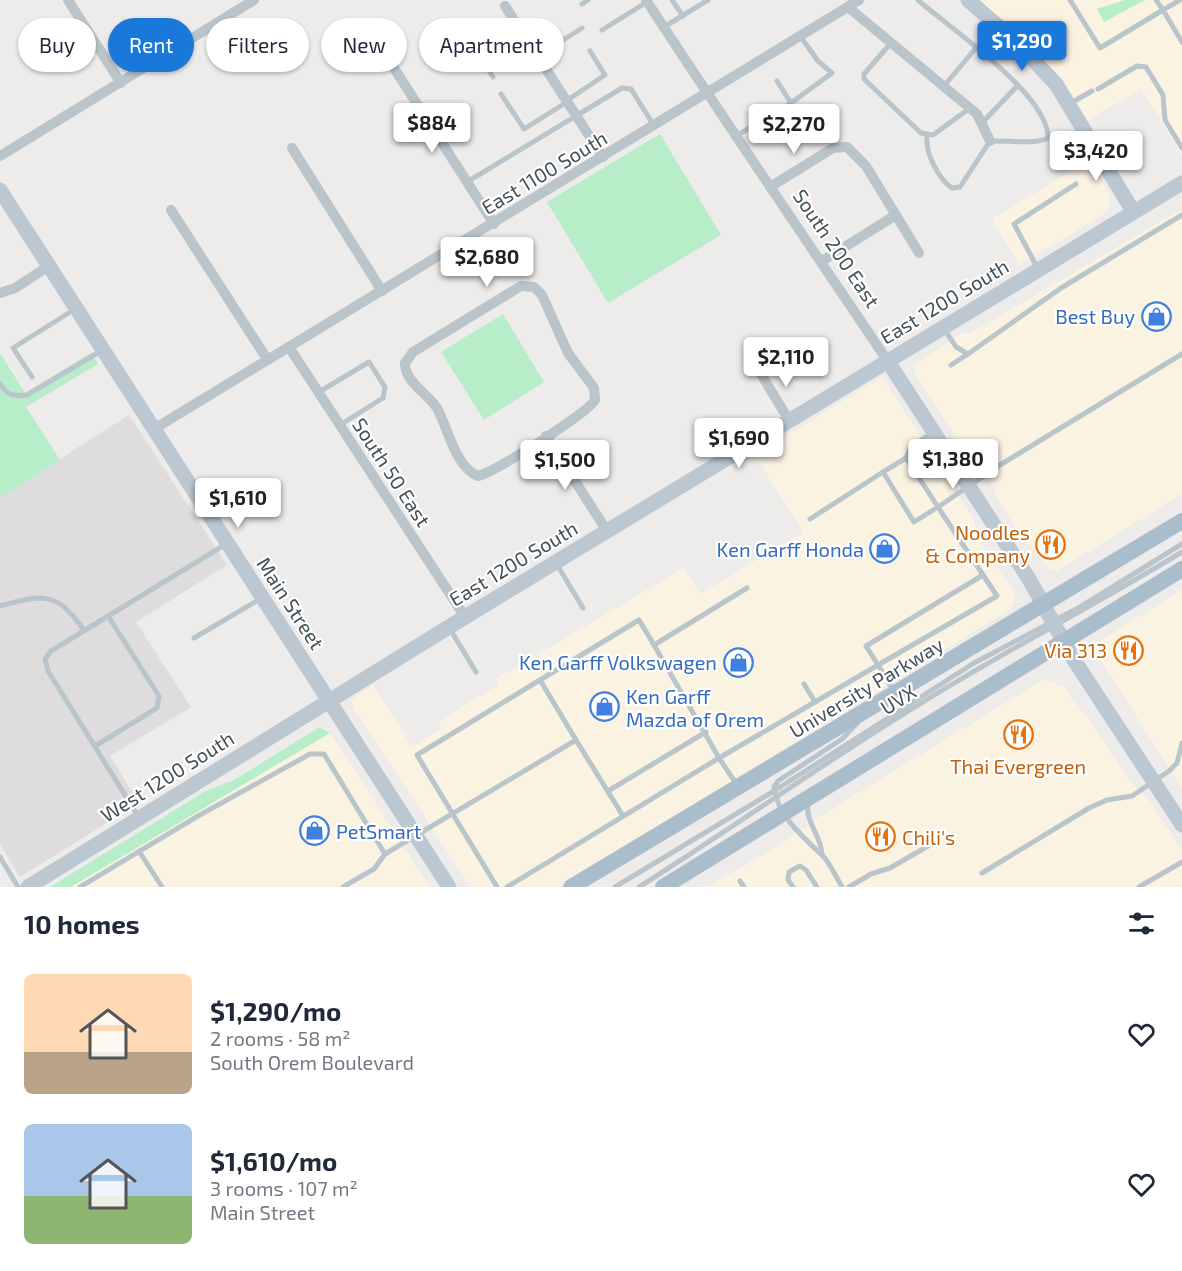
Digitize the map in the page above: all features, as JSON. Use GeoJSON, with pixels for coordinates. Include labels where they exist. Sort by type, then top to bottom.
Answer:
{"type":"FeatureCollection","features":[{"type":"Feature","properties":{"kind":"main road","name":"University Parkway"},"geometry":{"type":"LineString","coordinates":[[572,887],[1182,521]]}},
{"type":"Feature","properties":{"kind":"main road"},"geometry":{"type":"LineString","coordinates":[[663,887],[780,805],[811,795],[1057,629],[1182,569]]}},
{"type":"Feature","properties":{"kind":"street"},"geometry":{"type":"LineString","coordinates":[[68,0],[121,83]]}},
{"type":"Feature","properties":{"kind":"street"},"geometry":{"type":"LineString","coordinates":[[0,156],[254,0]]}},
{"type":"Feature","properties":{"kind":"street","name":"East 1100 South"},"geometry":{"type":"LineString","coordinates":[[154,429],[859,0]]}},
{"type":"Feature","properties":{"kind":"street"},"geometry":{"type":"LineString","coordinates":[[968,0],[1034,60],[1056,84],[1133,211]]}},
{"type":"Feature","properties":{"kind":"street","name":"South 200 East"},"geometry":{"type":"LineString","coordinates":[[647,1],[735,137],[822,261],[969,485],[1153,782],[1180,818]]}},
{"type":"Feature","properties":{"kind":"street"},"geometry":{"type":"LineString","coordinates":[[506,3],[514,18]]}},
{"type":"Feature","properties":{"kind":"street"},"geometry":{"type":"LineString","coordinates":[[848,7],[970,108],[982,123],[990,141]]}},
{"type":"Feature","properties":{"kind":"street"},"geometry":{"type":"LineString","coordinates":[[397,72],[494,224]]}},
{"type":"Feature","properties":{"kind":"street"},"geometry":{"type":"LineString","coordinates":[[548,72],[603,157]]}},
{"type":"Feature","properties":{"kind":"street"},"geometry":{"type":"LineString","coordinates":[[770,187],[833,148],[846,147],[860,158],[919,253]]}},
{"type":"Feature","properties":{"kind":"street"},"geometry":{"type":"LineString","coordinates":[[292,148],[381,291]]}},
{"type":"Feature","properties":{"kind":"street","name":"East 1200 South"},"geometry":{"type":"LineString","coordinates":[[329,702],[448,627],[1182,183]]}},
{"type":"Feature","properties":{"kind":"street","name":"Main Street"},"geometry":{"type":"LineString","coordinates":[[0,189],[449,887]]}},
{"type":"Feature","properties":{"kind":"street"},"geometry":{"type":"LineString","coordinates":[[171,210],[267,359]]}},
{"type":"Feature","properties":{"kind":"street"},"geometry":{"type":"LineString","coordinates":[[822,261],[896,215]]}},
{"type":"Feature","properties":{"kind":"street"},"geometry":{"type":"LineString","coordinates":[[0,293],[15,288],[49,266]]}},
{"type":"Feature","properties":{"kind":"street"},"geometry":{"type":"LineString","coordinates":[[521,286],[534,287],[542,295],[568,353],[589,381],[595,394],[595,400],[589,408],[546,436],[496,468],[484,474],[473,474],[455,448],[433,402],[407,372],[405,367],[407,358],[511,290],[521,286]]}},
{"type":"Feature","properties":{"kind":"street","name":"South 50 East"},"geometry":{"type":"LineString","coordinates":[[289,346],[465,617]]}},
{"type":"Feature","properties":{"kind":"street"},"geometry":{"type":"LineString","coordinates":[[759,371],[789,420]]}},
{"type":"Feature","properties":{"kind":"street"},"geometry":{"type":"LineString","coordinates":[[546,436],[607,531]]}},
{"type":"Feature","properties":{"kind":"street","name":"West 1200 South"},"geometry":{"type":"LineString","coordinates":[[28,887],[329,702]]}},
{"type":"Feature","properties":{"kind":"lane"},"geometry":{"type":"LineString","coordinates":[[672,0],[683,16]]}},
{"type":"Feature","properties":{"kind":"lane"},"geometry":{"type":"LineString","coordinates":[[664,27],[708,0]]}},
{"type":"Feature","properties":{"kind":"lane"},"geometry":{"type":"LineString","coordinates":[[891,43],[864,74],[864,79],[927,136],[928,153],[946,184],[952,188],[960,187],[990,141],[1040,142],[1048,138],[1048,126],[1042,113],[1018,85],[918,0]]}},
{"type":"Feature","properties":{"kind":"lane"},"geometry":{"type":"LineString","coordinates":[[1070,0],[1100,48],[1180,0]]}},
{"type":"Feature","properties":{"kind":"lane"},"geometry":{"type":"LineString","coordinates":[[1156,0],[1182,42]]}},
{"type":"Feature","properties":{"kind":"lane"},"geometry":{"type":"LineString","coordinates":[[602,30],[647,1]]}},
{"type":"Feature","properties":{"kind":"lane"},"geometry":{"type":"LineString","coordinates":[[564,39],[582,28]]}},
{"type":"Feature","properties":{"kind":"lane"},"geometry":{"type":"LineString","coordinates":[[735,137],[792,103],[832,73],[818,61],[800,36]]}},
{"type":"Feature","properties":{"kind":"lane"},"geometry":{"type":"LineString","coordinates":[[944,86],[975,49]]}},
{"type":"Feature","properties":{"kind":"lane"},"geometry":{"type":"LineString","coordinates":[[501,94],[524,129],[605,75],[590,51]]}},
{"type":"Feature","properties":{"kind":"lane"},"geometry":{"type":"LineString","coordinates":[[1068,105],[1142,64],[1163,95],[1166,120],[1182,148]]}},
{"type":"Feature","properties":{"kind":"lane"},"geometry":{"type":"LineString","coordinates":[[490,72],[493,77]]}},
{"type":"Feature","properties":{"kind":"lane"},"geometry":{"type":"LineString","coordinates":[[777,81],[792,103]]}},
{"type":"Feature","properties":{"kind":"lane"},"geometry":{"type":"LineString","coordinates":[[982,123],[1018,85]]}},
{"type":"Feature","properties":{"kind":"lane"},"geometry":{"type":"LineString","coordinates":[[467,182],[622,87],[627,88],[654,126]]}},
{"type":"Feature","properties":{"kind":"lane"},"geometry":{"type":"LineString","coordinates":[[927,136],[933,135],[970,108]]}},
{"type":"Feature","properties":{"kind":"lane"},"geometry":{"type":"LineString","coordinates":[[1038,269],[1014,224],[1076,184]]}},
{"type":"Feature","properties":{"kind":"lane"},"geometry":{"type":"LineString","coordinates":[[951,365],[1061,288],[1182,215]]}},
{"type":"Feature","properties":{"kind":"lane"},"geometry":{"type":"LineString","coordinates":[[32,377],[13,348],[76,308]]}},
{"type":"Feature","properties":{"kind":"lane"},"geometry":{"type":"LineString","coordinates":[[943,326],[956,347],[968,354]]}},
{"type":"Feature","properties":{"kind":"lane"},"geometry":{"type":"LineString","coordinates":[[0,384],[4,391],[16,397],[27,396],[103,349]]}},
{"type":"Feature","properties":{"kind":"lane"},"geometry":{"type":"LineString","coordinates":[[883,472],[914,522],[969,485],[1182,354]]}},
{"type":"Feature","properties":{"kind":"lane"},"geometry":{"type":"LineString","coordinates":[[319,392],[369,362],[385,387],[383,398],[340,425]]}},
{"type":"Feature","properties":{"kind":"lane"},"geometry":{"type":"LineString","coordinates":[[810,519],[906,458],[910,447],[934,432]]}},
{"type":"Feature","properties":{"kind":"lane"},"geometry":{"type":"LineString","coordinates":[[507,887],[719,758],[997,596],[906,458]]}},
{"type":"Feature","properties":{"kind":"lane"},"geometry":{"type":"LineString","coordinates":[[139,819],[48,671],[45,659],[51,651],[227,543]]}},
{"type":"Feature","properties":{"kind":"lane"},"geometry":{"type":"LineString","coordinates":[[615,887],[774,790],[974,663],[1057,629],[1182,544]]}},
{"type":"Feature","properties":{"kind":"lane","name":"UVX"},"geometry":{"type":"LineString","coordinates":[[639,887],[780,805],[895,719],[1008,650],[1057,629],[1182,552]]}},
{"type":"Feature","properties":{"kind":"lane"},"geometry":{"type":"LineString","coordinates":[[555,562],[583,608]]}},
{"type":"Feature","properties":{"kind":"lane"},"geometry":{"type":"LineString","coordinates":[[895,694],[866,646],[983,575]]}},
{"type":"Feature","properties":{"kind":"lane"},"geometry":{"type":"LineString","coordinates":[[654,645],[747,588]]}},
{"type":"Feature","properties":{"kind":"lane"},"geometry":{"type":"LineString","coordinates":[[0,606],[39,598],[54,599],[70,611],[84,630]]}},
{"type":"Feature","properties":{"kind":"lane"},"geometry":{"type":"LineString","coordinates":[[194,638],[263,598]]}},
{"type":"Feature","properties":{"kind":"lane"},"geometry":{"type":"LineString","coordinates":[[95,746],[157,708],[159,696],[108,616]]}},
{"type":"Feature","properties":{"kind":"lane"},"geometry":{"type":"LineString","coordinates":[[497,887],[417,756],[639,620],[719,758],[739,787]]}},
{"type":"Feature","properties":{"kind":"lane"},"geometry":{"type":"LineString","coordinates":[[448,627],[476,672]]}},
{"type":"Feature","properties":{"kind":"lane"},"geometry":{"type":"LineString","coordinates":[[540,680],[623,816]]}},
{"type":"Feature","properties":{"kind":"lane"},"geometry":{"type":"LineString","coordinates":[[804,684],[815,702]]}},
{"type":"Feature","properties":{"kind":"lane"},"geometry":{"type":"LineString","coordinates":[[842,887],[822,855],[805,841],[780,805],[774,790],[778,781],[842,739],[857,725],[863,714]]}},
{"type":"Feature","properties":{"kind":"lane"},"geometry":{"type":"LineString","coordinates":[[608,791],[706,732]]}},
{"type":"Feature","properties":{"kind":"lane"},"geometry":{"type":"LineString","coordinates":[[343,887],[374,869],[385,854],[417,837],[576,740]]}},
{"type":"Feature","properties":{"kind":"lane"},"geometry":{"type":"LineString","coordinates":[[982,873],[1089,808],[1107,800],[1132,796],[1177,763],[1182,743]]}},
{"type":"Feature","properties":{"kind":"lane"},"geometry":{"type":"LineString","coordinates":[[80,887],[310,754],[324,754],[385,854]]}},
{"type":"Feature","properties":{"kind":"lane"},"geometry":{"type":"LineString","coordinates":[[811,795],[807,812],[822,847],[822,855]]}},
{"type":"Feature","properties":{"kind":"lane"},"geometry":{"type":"LineString","coordinates":[[849,887],[871,874],[890,868],[928,846]]}},
{"type":"Feature","properties":{"kind":"lane"},"geometry":{"type":"LineString","coordinates":[[139,851],[162,887]]}},
{"type":"Feature","properties":{"kind":"lane"},"geometry":{"type":"LineString","coordinates":[[0,857],[18,887]]}},
{"type":"Feature","properties":{"kind":"lane"},"geometry":{"type":"LineString","coordinates":[[1139,887],[1182,862]]}},
{"type":"Feature","properties":{"kind":"lane"},"geometry":{"type":"LineString","coordinates":[[793,887],[788,880],[789,872],[800,866],[806,870],[817,887]]}},
{"type":"Feature","properties":{"kind":"lane"},"geometry":{"type":"LineString","coordinates":[[740,881],[744,887]]}},
{"type":"Feature","properties":{"kind":"shaded area"},"geometry":{"type":"Polygon","coordinates":[[[976,0],[1182,0],[1182,155],[1141,89],[1088,120],[1062,82],[976,0]]]}},
{"type":"Feature","properties":{"kind":"shaded area"},"geometry":{"type":"Polygon","coordinates":[[[1088,161],[1110,195],[1110,204],[1106,213],[1019,265],[992,219],[1088,161]]]}},
{"type":"Feature","properties":{"kind":"shaded area"},"geometry":{"type":"Polygon","coordinates":[[[1182,209],[1182,494],[1057,571],[1050,569],[1024,540],[996,497],[994,487],[979,464],[972,462],[916,376],[914,365],[962,333],[969,334],[1182,209]]]}},
{"type":"Feature","properties":{"kind":"shaded area"},"geometry":{"type":"Polygon","coordinates":[[[882,377],[973,519],[982,545],[1012,589],[1015,600],[1011,609],[559,887],[471,887],[353,708],[352,700],[373,685],[412,747],[442,728],[439,722],[499,684],[496,679],[684,568],[700,594],[803,532],[755,455],[882,377]]]}},
{"type":"Feature","properties":{"kind":"shaded area"},"geometry":{"type":"Polygon","coordinates":[[[129,415],[227,565],[136,622],[191,707],[110,756],[139,803],[20,877],[0,844],[0,497],[129,415]]]}},
{"type":"Feature","properties":{"kind":"shaded area"},"geometry":{"type":"Polygon","coordinates":[[[1182,590],[1182,789],[1096,652],[1100,641],[1182,590]]]}},
{"type":"Feature","properties":{"kind":"shaded area"},"geometry":{"type":"Polygon","coordinates":[[[1044,679],[1064,687],[1094,727],[1129,781],[1147,797],[1182,850],[1182,887],[707,887],[785,842],[814,820],[1044,679]]]}},
{"type":"Feature","properties":{"kind":"shaded area"},"geometry":{"type":"Polygon","coordinates":[[[330,733],[430,887],[71,887],[214,800],[330,733]]]}},
{"type":"Feature","properties":{"kind":"green space"},"geometry":{"type":"Polygon","coordinates":[[[1125,0],[1145,0],[1104,22],[1097,9],[1125,0]]]}},
{"type":"Feature","properties":{"kind":"green space"},"geometry":{"type":"Polygon","coordinates":[[[660,134],[721,235],[608,303],[547,202],[660,134]]]}},
{"type":"Feature","properties":{"kind":"green space"},"geometry":{"type":"Polygon","coordinates":[[[503,314],[544,382],[484,420],[441,352],[503,314]]]}},
{"type":"Feature","properties":{"kind":"green space"},"geometry":{"type":"Polygon","coordinates":[[[0,353],[25,393],[91,353],[98,364],[26,407],[60,460],[0,498],[0,353]]]}},
{"type":"Feature","properties":{"kind":"green space"},"geometry":{"type":"Polygon","coordinates":[[[320,727],[330,733],[71,887],[50,887],[206,791],[234,780],[320,727]]]}},
{"type":"Feature","properties":{"kind":"place","name":"Best Buy"},"geometry":{"type":"Point","coordinates":[1156,316]}},
{"type":"Feature","properties":{"kind":"place","name":"Noodles & Company"},"geometry":{"type":"Point","coordinates":[1051,544]}},
{"type":"Feature","properties":{"kind":"place","name":"Ken Garff Honda"},"geometry":{"type":"Point","coordinates":[885,549]}},
{"type":"Feature","properties":{"kind":"place","name":"Via 313"},"geometry":{"type":"Point","coordinates":[1128,650]}},
{"type":"Feature","properties":{"kind":"place","name":"Ken Garff Volkswagen"},"geometry":{"type":"Point","coordinates":[738,662]}},
{"type":"Feature","properties":{"kind":"place","name":"Ken Garff Mazda of Orem"},"geometry":{"type":"Point","coordinates":[605,707]}},
{"type":"Feature","properties":{"kind":"place","name":"Thai Evergreen"},"geometry":{"type":"Point","coordinates":[1018,735]}},
{"type":"Feature","properties":{"kind":"place","name":"PetSmart"},"geometry":{"type":"Point","coordinates":[315,831]}},
{"type":"Feature","properties":{"kind":"place","name":"Chili's"},"geometry":{"type":"Point","coordinates":[881,837]}}]}
